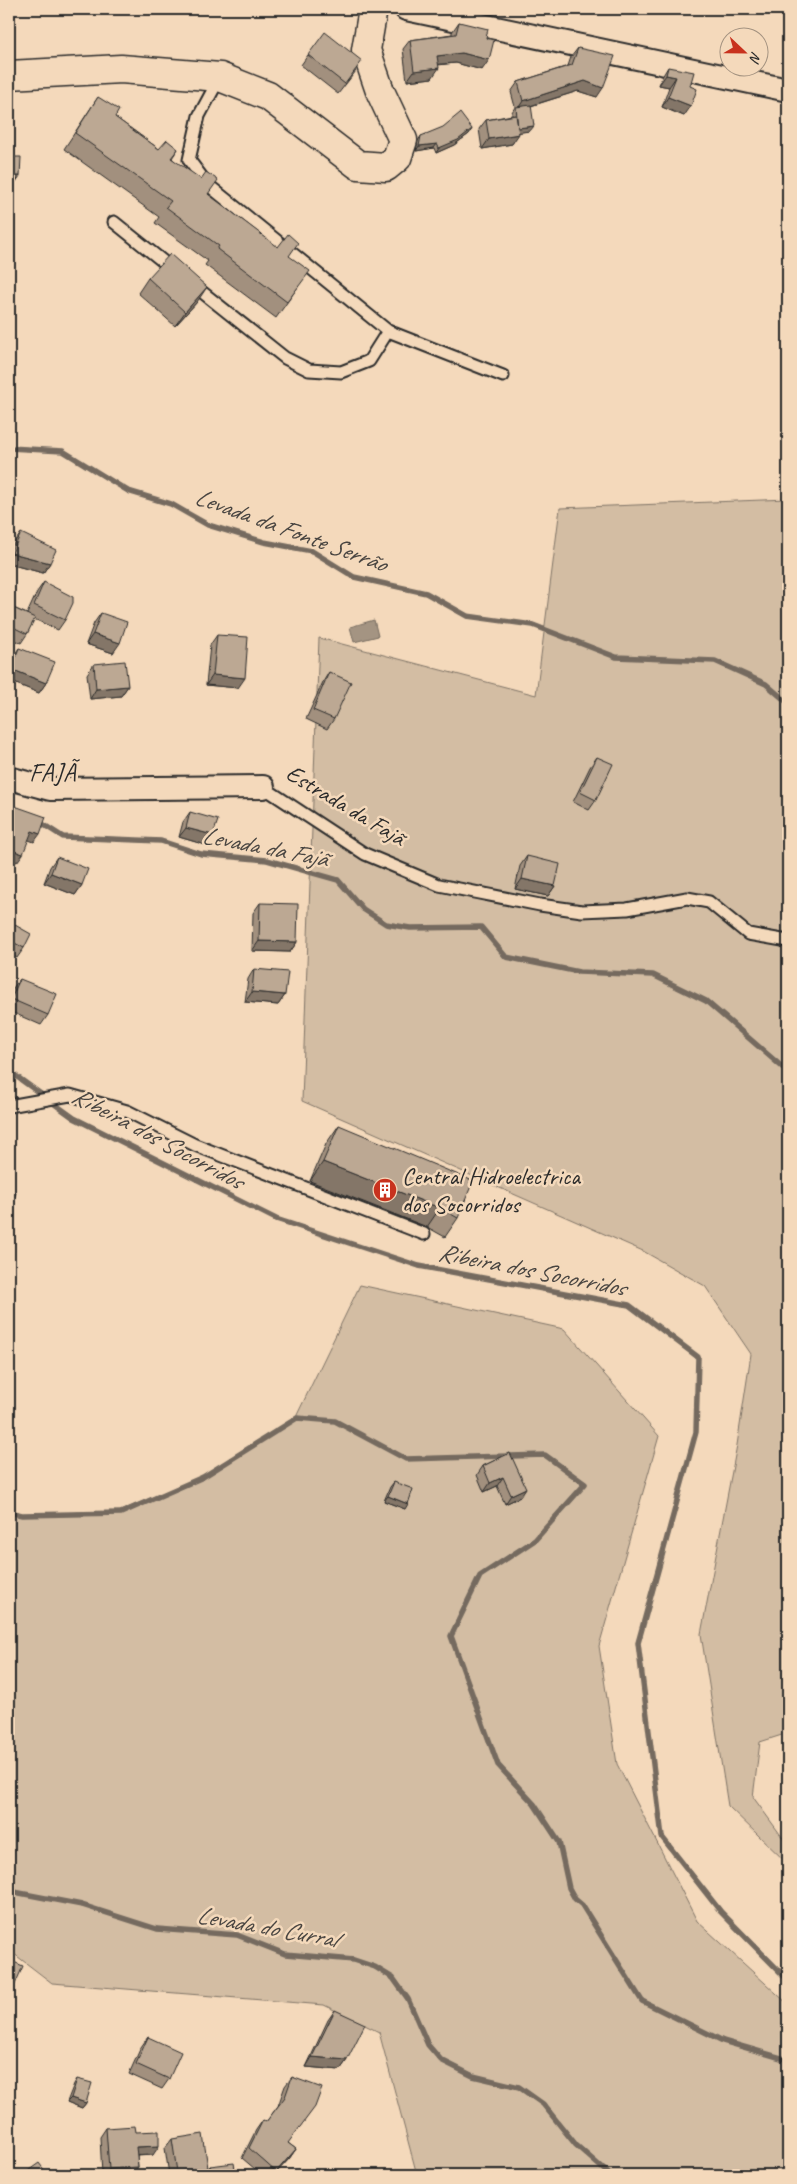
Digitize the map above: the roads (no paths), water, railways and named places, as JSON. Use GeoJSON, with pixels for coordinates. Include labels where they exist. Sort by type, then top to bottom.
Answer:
{"type":"FeatureCollection","features":[{"type":"Feature","properties":{"kind":"street"},"geometry":{"type":"LineString","coordinates":[[9,75],[121,68],[220,77],[268,96],[358,165],[386,167],[397,158],[403,140],[380,91],[366,50],[374,9]]}},
{"type":"Feature","properties":{"kind":"street"},"geometry":{"type":"LineString","coordinates":[[406,9],[788,90]]}},
{"type":"Feature","properties":{"kind":"street","name":"Estrada da Fajã"},"geometry":{"type":"LineString","coordinates":[[9,778],[50,789],[263,786]]}},
{"type":"Feature","properties":{"kind":"lane"},"geometry":{"type":"LineString","coordinates":[[220,77],[199,116],[189,160],[207,184],[388,331],[503,376]]}},
{"type":"Feature","properties":{"kind":"lane"},"geometry":{"type":"LineString","coordinates":[[114,222],[284,358],[309,370],[341,372],[369,361],[388,331]]}},
{"type":"Feature","properties":{"kind":"lane","name":"Estrada da Fajã"},"geometry":{"type":"LineString","coordinates":[[263,786],[366,854],[440,885],[540,905],[582,911],[627,909],[687,898],[694,899],[709,902],[748,934],[788,941]]}},
{"type":"Feature","properties":{"kind":"lane"},"geometry":{"type":"LineString","coordinates":[[9,1106],[70,1095],[127,1111],[195,1144],[424,1234]]}},
{"type":"Feature","properties":{"kind":"waterway","name":"Levada da Fonte Serrão"},"geometry":{"type":"LineString","coordinates":[[9,448],[63,451],[128,491],[171,504],[208,525],[264,542],[312,551],[354,577],[426,593],[467,616],[533,625],[616,657],[715,661],[766,684],[788,703]]}},
{"type":"Feature","properties":{"kind":"waterway","name":"Levada da Fajã"},"geometry":{"type":"LineString","coordinates":[[38,821],[63,837],[161,841],[201,854],[267,860],[338,880],[363,909],[386,924],[410,928],[481,927],[506,957],[579,972],[653,975],[706,1001],[788,1072]]}},
{"type":"Feature","properties":{"kind":"waterway","name":"Ribeira dos Socorridos"},"geometry":{"type":"LineString","coordinates":[[9,1071],[74,1118],[276,1219],[419,1266],[629,1305],[698,1357],[696,1432],[638,1643],[662,1837],[721,1912],[788,1980]]}},
{"type":"Feature","properties":{"kind":"waterway"},"geometry":{"type":"LineString","coordinates":[[9,1512],[22,1515],[121,1513],[203,1477],[297,1418],[335,1421],[406,1459],[545,1455],[585,1484],[535,1540],[480,1576],[451,1636],[498,1765],[534,1804],[559,1842],[569,1888],[575,1899],[582,1905],[642,2001],[723,2041],[788,2060]]}},
{"type":"Feature","properties":{"kind":"waterway","name":"Levada do Curral"},"geometry":{"type":"LineString","coordinates":[[9,1891],[82,1905],[157,1929],[237,1935],[285,1954],[354,1960],[375,1967],[393,1978],[408,1999],[428,2045],[441,2060],[473,2076],[519,2087],[543,2104],[576,2145],[610,2175]]}},
{"type":"Feature","properties":{"kind":"place","name":"Central Hidroelectrica dos Socorridos"},"geometry":{"type":"Point","coordinates":[385,1190]}},
{"type":"Feature","properties":{"kind":"district","name":"FAJÃ"},"geometry":{"type":"Point","coordinates":[53,772]}}]}
